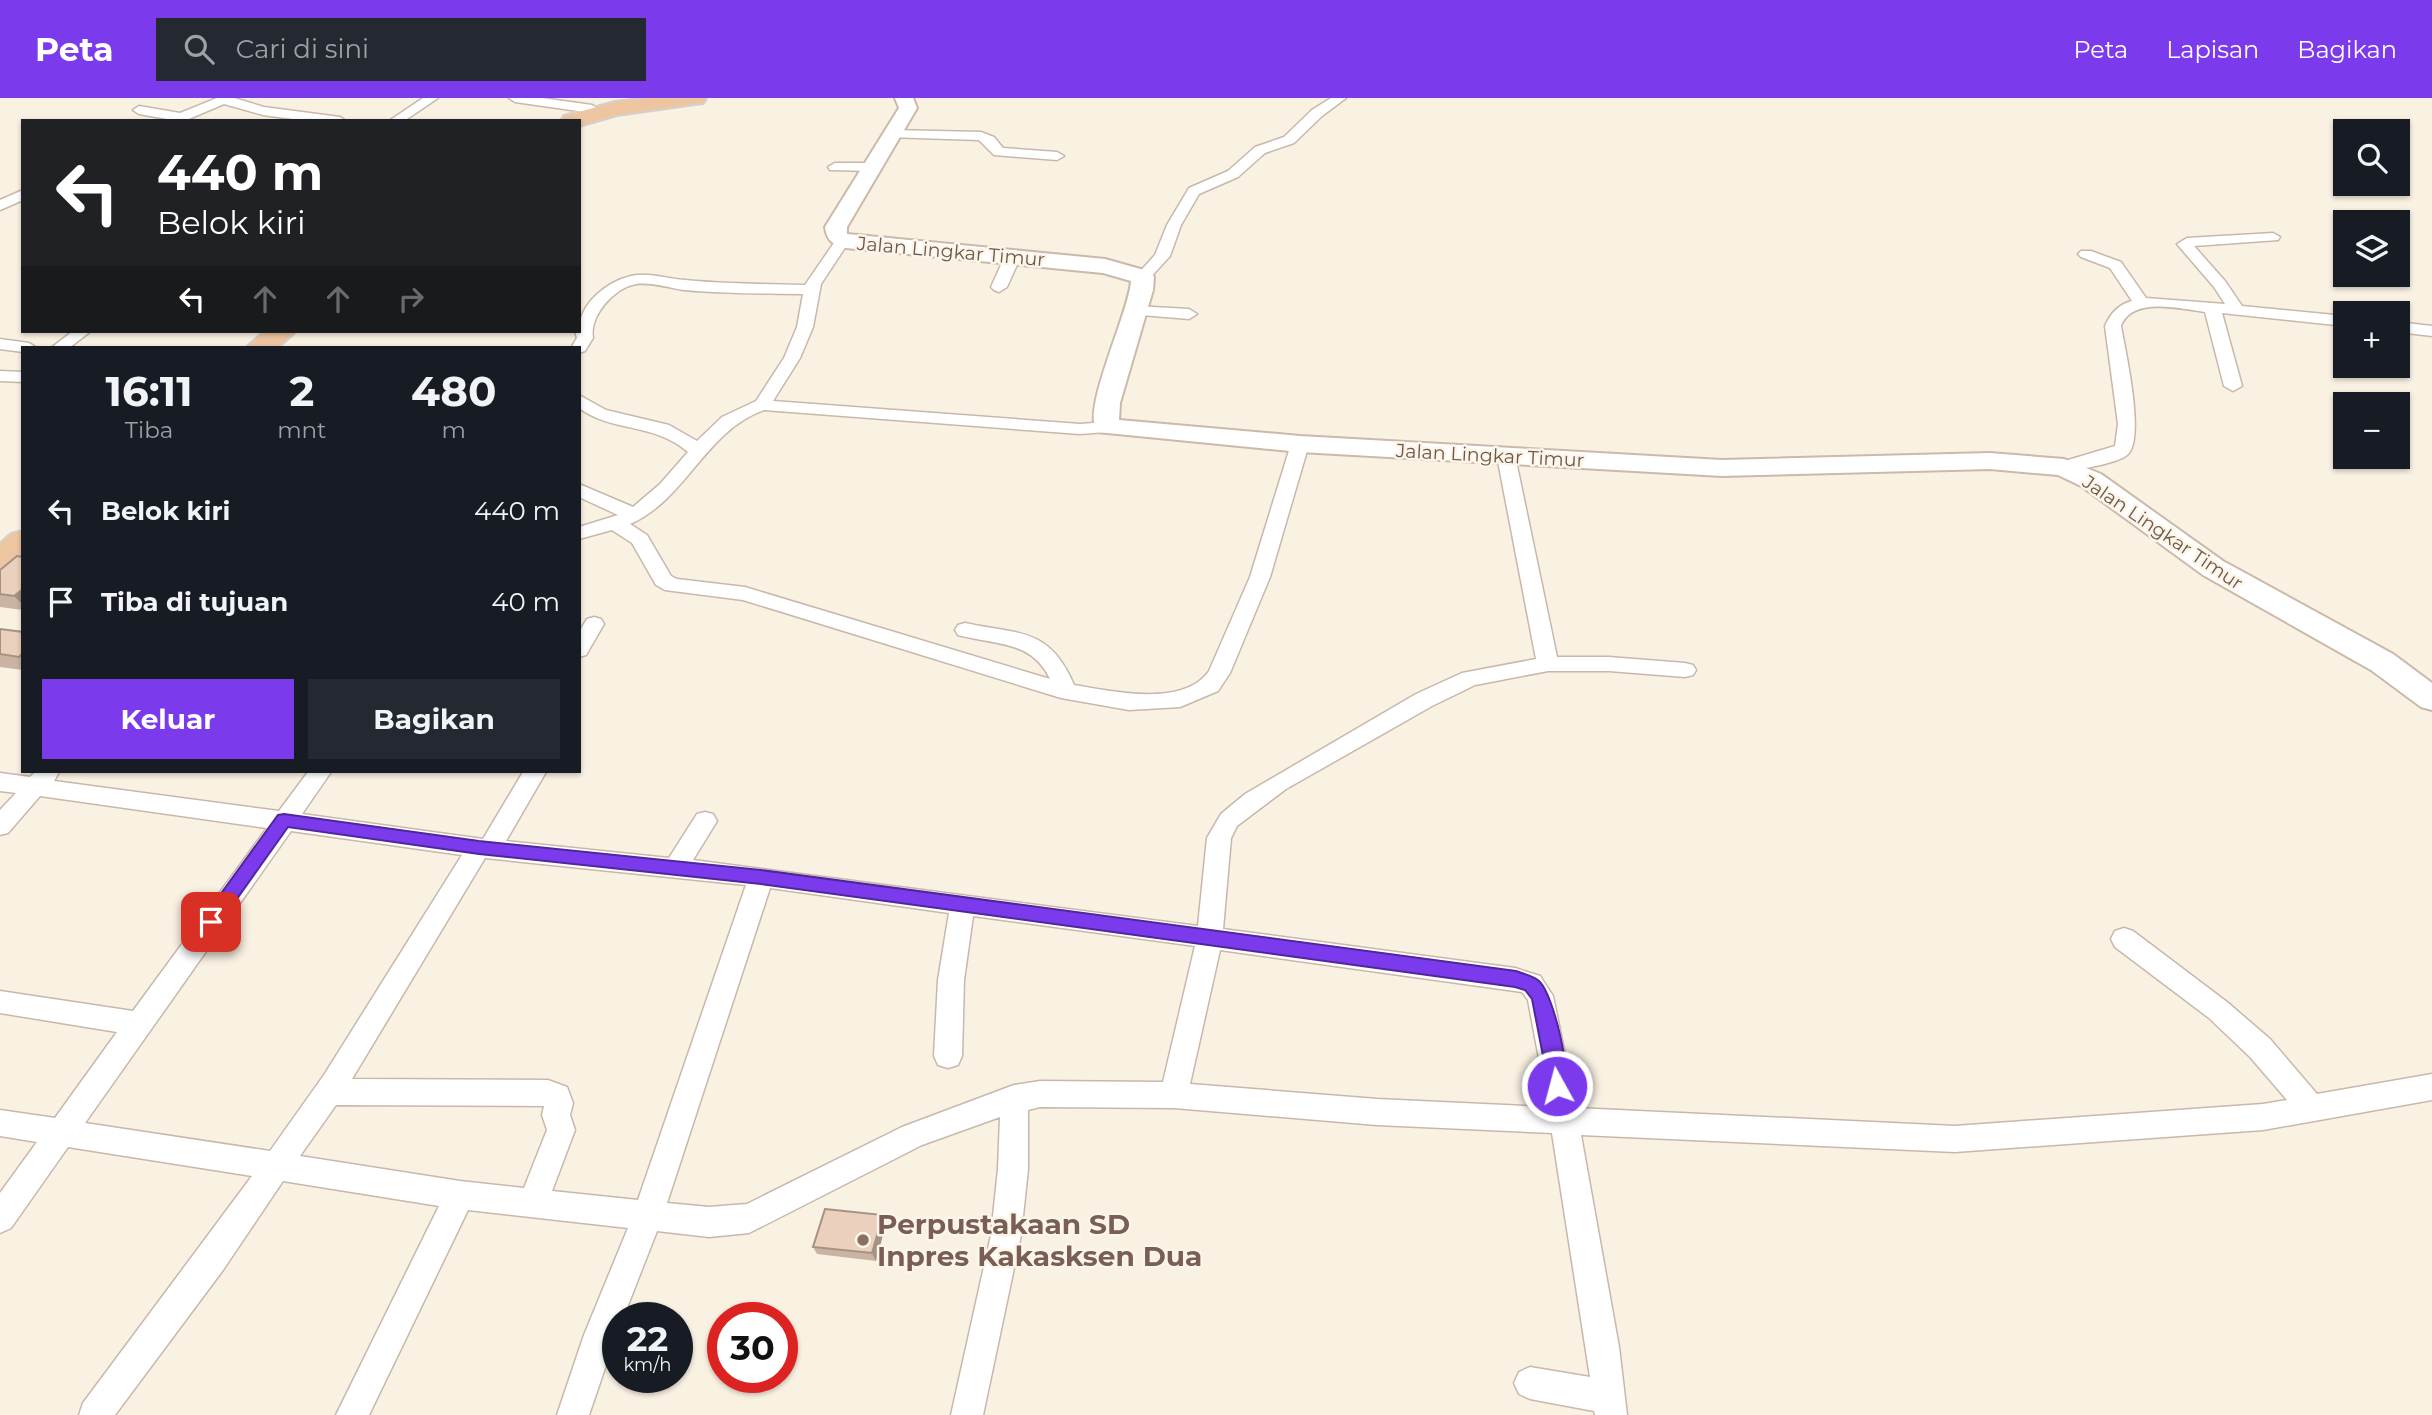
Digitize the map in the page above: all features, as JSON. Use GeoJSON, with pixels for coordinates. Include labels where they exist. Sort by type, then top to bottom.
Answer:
{"type":"FeatureCollection","features":[{"type":"Feature","properties":{"kind":"highway"},"geometry":{"type":"LineString","coordinates":[[582,115],[695,98]]}},
{"type":"Feature","properties":{"kind":"highway"},"geometry":{"type":"LineString","coordinates":[[263,346],[279,333]]}},
{"type":"Feature","properties":{"kind":"main road","name":"Jalan Lingkar Timur"},"geometry":{"type":"LineString","coordinates":[[904,98],[908,108],[836,227],[837,237],[843,240],[1105,266],[1143,277]]}},
{"type":"Feature","properties":{"kind":"main road"},"geometry":{"type":"LineString","coordinates":[[1106,426],[1107,403],[1142,290],[1143,277]]}},
{"type":"Feature","properties":{"kind":"main road","name":"Jalan Lingkar Timur"},"geometry":{"type":"LineString","coordinates":[[1106,426],[1300,444],[1764,469],[1976,461],[2064,467],[2091,480],[2213,569],[2382,662],[2432,699]]}},
{"type":"Feature","properties":{"kind":"street"},"geometry":{"type":"LineString","coordinates":[[398,119],[432,98]]}},
{"type":"Feature","properties":{"kind":"street"},"geometry":{"type":"LineString","coordinates":[[514,98],[582,115],[608,98]]}},
{"type":"Feature","properties":{"kind":"street"},"geometry":{"type":"LineString","coordinates":[[1143,277],[1162,256],[1179,216],[1194,191],[1233,174],[1260,150],[1289,140],[1317,113],[1340,98]]}},
{"type":"Feature","properties":{"kind":"street"},"geometry":{"type":"LineString","coordinates":[[139,110],[176,119],[226,99],[263,111],[325,119]]}},
{"type":"Feature","properties":{"kind":"street"},"geometry":{"type":"LineString","coordinates":[[892,134],[981,136],[989,139],[999,152],[1057,156]]}},
{"type":"Feature","properties":{"kind":"street"},"geometry":{"type":"LineString","coordinates":[[835,167],[872,167]]}},
{"type":"Feature","properties":{"kind":"street"},"geometry":{"type":"LineString","coordinates":[[0,206],[21,196]]}},
{"type":"Feature","properties":{"kind":"street"},"geometry":{"type":"LineString","coordinates":[[2235,309],[2220,284],[2184,244],[2273,237]]}},
{"type":"Feature","properties":{"kind":"street"},"geometry":{"type":"LineString","coordinates":[[762,405],[792,358],[805,327],[812,290],[825,263],[843,240]]}},
{"type":"Feature","properties":{"kind":"street"},"geometry":{"type":"LineString","coordinates":[[2086,254],[2116,265],[2141,303]]}},
{"type":"Feature","properties":{"kind":"street"},"geometry":{"type":"LineString","coordinates":[[999,287],[1013,257]]}},
{"type":"Feature","properties":{"kind":"street"},"geometry":{"type":"LineString","coordinates":[[580,346],[585,338],[583,328],[590,311],[625,282],[649,279],[684,285],[812,290]]}},
{"type":"Feature","properties":{"kind":"street"},"geometry":{"type":"LineString","coordinates":[[2064,467],[2112,455],[2121,451],[2124,446],[2127,424],[2113,326],[2124,309],[2141,303],[2212,307],[2333,320]]}},
{"type":"Feature","properties":{"kind":"street"},"geometry":{"type":"LineString","coordinates":[[2212,307],[2233,386]]}},
{"type":"Feature","properties":{"kind":"street"},"geometry":{"type":"LineString","coordinates":[[1135,312],[1189,314]]}},
{"type":"Feature","properties":{"kind":"street"},"geometry":{"type":"LineString","coordinates":[[2410,328],[2432,331]]}},
{"type":"Feature","properties":{"kind":"street"},"geometry":{"type":"LineString","coordinates":[[35,346],[52,333]]}},
{"type":"Feature","properties":{"kind":"street"},"geometry":{"type":"LineString","coordinates":[[62,346],[80,333]]}},
{"type":"Feature","properties":{"kind":"street"},"geometry":{"type":"LineString","coordinates":[[3,347],[21,348]]}},
{"type":"Feature","properties":{"kind":"street"},"geometry":{"type":"LineString","coordinates":[[0,376],[21,377]]}},
{"type":"Feature","properties":{"kind":"street"},"geometry":{"type":"LineString","coordinates":[[581,401],[601,415],[669,429],[682,436],[697,451]]}},
{"type":"Feature","properties":{"kind":"street"},"geometry":{"type":"LineString","coordinates":[[581,532],[626,519],[656,499],[720,427],[751,408],[762,405],[1080,429],[1106,426]]}},
{"type":"Feature","properties":{"kind":"street"},"geometry":{"type":"LineString","coordinates":[[581,491],[626,519],[663,580],[672,584],[757,597],[785,608],[1066,691],[1129,702],[1161,701],[1180,699],[1210,687],[1219,673],[1260,578],[1300,444]]}},
{"type":"Feature","properties":{"kind":"street"},"geometry":{"type":"LineString","coordinates":[[1506,456],[1548,664]]}},
{"type":"Feature","properties":{"kind":"street"},"geometry":{"type":"LineString","coordinates":[[581,647],[594,624]]}},
{"type":"Feature","properties":{"kind":"street"},"geometry":{"type":"LineString","coordinates":[[965,630],[1034,645],[1044,651],[1054,664],[1066,691]]}},
{"type":"Feature","properties":{"kind":"street"},"geometry":{"type":"LineString","coordinates":[[1174,1095],[1210,937],[1219,838],[1229,820],[1252,800],[1413,706],[1470,678],[1548,664],[1609,664],[1685,670]]}},
{"type":"Feature","properties":{"kind":"street"},"geometry":{"type":"LineString","coordinates":[[0,1218],[319,773]]}},
{"type":"Feature","properties":{"kind":"street"},"geometry":{"type":"LineString","coordinates":[[95,1415],[212,1259],[328,1092],[534,773]]}},
{"type":"Feature","properties":{"kind":"street"},"geometry":{"type":"LineString","coordinates":[[0,826],[41,779]]}},
{"type":"Feature","properties":{"kind":"street"},"geometry":{"type":"LineString","coordinates":[[0,782],[41,779],[245,814],[485,848],[761,877],[1516,979],[1531,984],[1540,996],[1552,1048],[1563,1122],[1582,1217],[1610,1406],[1530,1383]]}},
{"type":"Feature","properties":{"kind":"street"},"geometry":{"type":"LineString","coordinates":[[677,867],[705,821]]}},
{"type":"Feature","properties":{"kind":"street"},"geometry":{"type":"LineString","coordinates":[[573,1415],[600,1335],[648,1215],[761,877]]}},
{"type":"Feature","properties":{"kind":"street"},"geometry":{"type":"LineString","coordinates":[[948,1056],[954,939],[963,904]]}},
{"type":"Feature","properties":{"kind":"street"},"geometry":{"type":"LineString","coordinates":[[2124,939],[2218,1010],[2260,1048],[2313,1110]]}},
{"type":"Feature","properties":{"kind":"street"},"geometry":{"type":"LineString","coordinates":[[0,1002],[139,1024]]}},
{"type":"Feature","properties":{"kind":"street"},"geometry":{"type":"LineString","coordinates":[[0,1123],[460,1195],[709,1222],[750,1218],[912,1136],[982,1108],[1014,1098],[1040,1094],[1174,1095],[1377,1112],[1967,1139],[2263,1117],[2432,1087]]}},
{"type":"Feature","properties":{"kind":"street"},"geometry":{"type":"LineString","coordinates":[[328,1092],[548,1093],[557,1096],[559,1103],[556,1115],[561,1130],[533,1203]]}},
{"type":"Feature","properties":{"kind":"street"},"geometry":{"type":"LineString","coordinates":[[967,1415],[1006,1235],[1013,1169],[1014,1098]]}},
{"type":"Feature","properties":{"kind":"street"},"geometry":{"type":"LineString","coordinates":[[352,1415],[460,1195]]}},
{"type":"Feature","properties":{"kind":"building"},"geometry":{"type":"Polygon","coordinates":[[[17,556],[21,557],[21,591],[14,596],[0,594],[0,570],[17,556]]]}},
{"type":"Feature","properties":{"kind":"building"},"geometry":{"type":"Polygon","coordinates":[[[0,629],[21,632],[21,655],[0,654],[0,629]]]}},
{"type":"Feature","properties":{"kind":"building"},"geometry":{"type":"Polygon","coordinates":[[[825,1209],[883,1215],[872,1253],[813,1247],[825,1209]]]}},
{"type":"Feature","properties":{"kind":"place","name":"Perpustakaan SD Inpres Kakasksen Dua"},"geometry":{"type":"Point","coordinates":[863,1240]}},
{"type":"Feature","properties":{"kind":"route"},"geometry":{"type":"LineString","coordinates":[[211,922],[284,820],[479,848],[761,877],[1516,979],[1531,984],[1540,996],[1552,1048],[1557,1086]]}}]}
